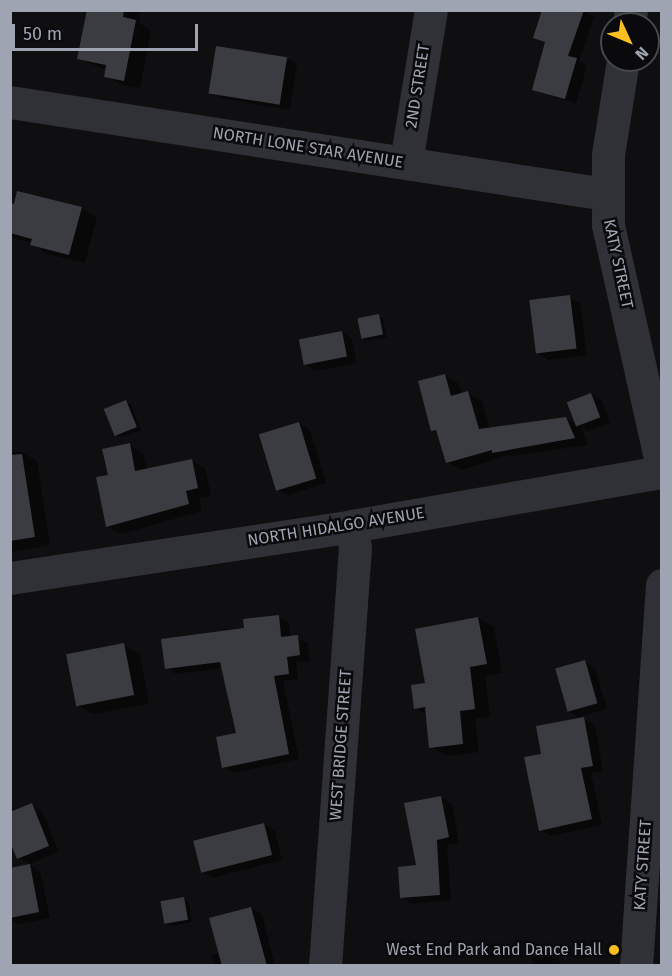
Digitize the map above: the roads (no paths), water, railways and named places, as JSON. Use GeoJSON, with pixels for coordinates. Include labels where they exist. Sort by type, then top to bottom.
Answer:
{"type":"FeatureCollection","features":[{"type":"Feature","properties":{"kind":"street","name":"2ND STREET"},"geometry":{"type":"LineString","coordinates":[[406,162],[431,10]]}},
{"type":"Feature","properties":{"kind":"street","name":"KATY STREET"},"geometry":{"type":"LineString","coordinates":[[621,72],[606,194],[608,225],[662,466]]}},
{"type":"Feature","properties":{"kind":"street","name":"NORTH LONE STAR AVENUE"},"geometry":{"type":"LineString","coordinates":[[10,102],[606,194]]}},
{"type":"Feature","properties":{"kind":"street","name":"NORTH HIDALGO AVENUE"},"geometry":{"type":"LineString","coordinates":[[10,578],[352,526],[662,472]]}},
{"type":"Feature","properties":{"kind":"street","name":"WEST BRIDGE STREET"},"geometry":{"type":"LineString","coordinates":[[325,966],[355,548],[352,526]]}},
{"type":"Feature","properties":{"kind":"street","name":"KATY STREET"},"geometry":{"type":"LineString","coordinates":[[636,966],[662,585]]}},
{"type":"Feature","properties":{"kind":"place","name":"West End Park and Dance Hall"},"geometry":{"type":"Point","coordinates":[614,950]}}]}
